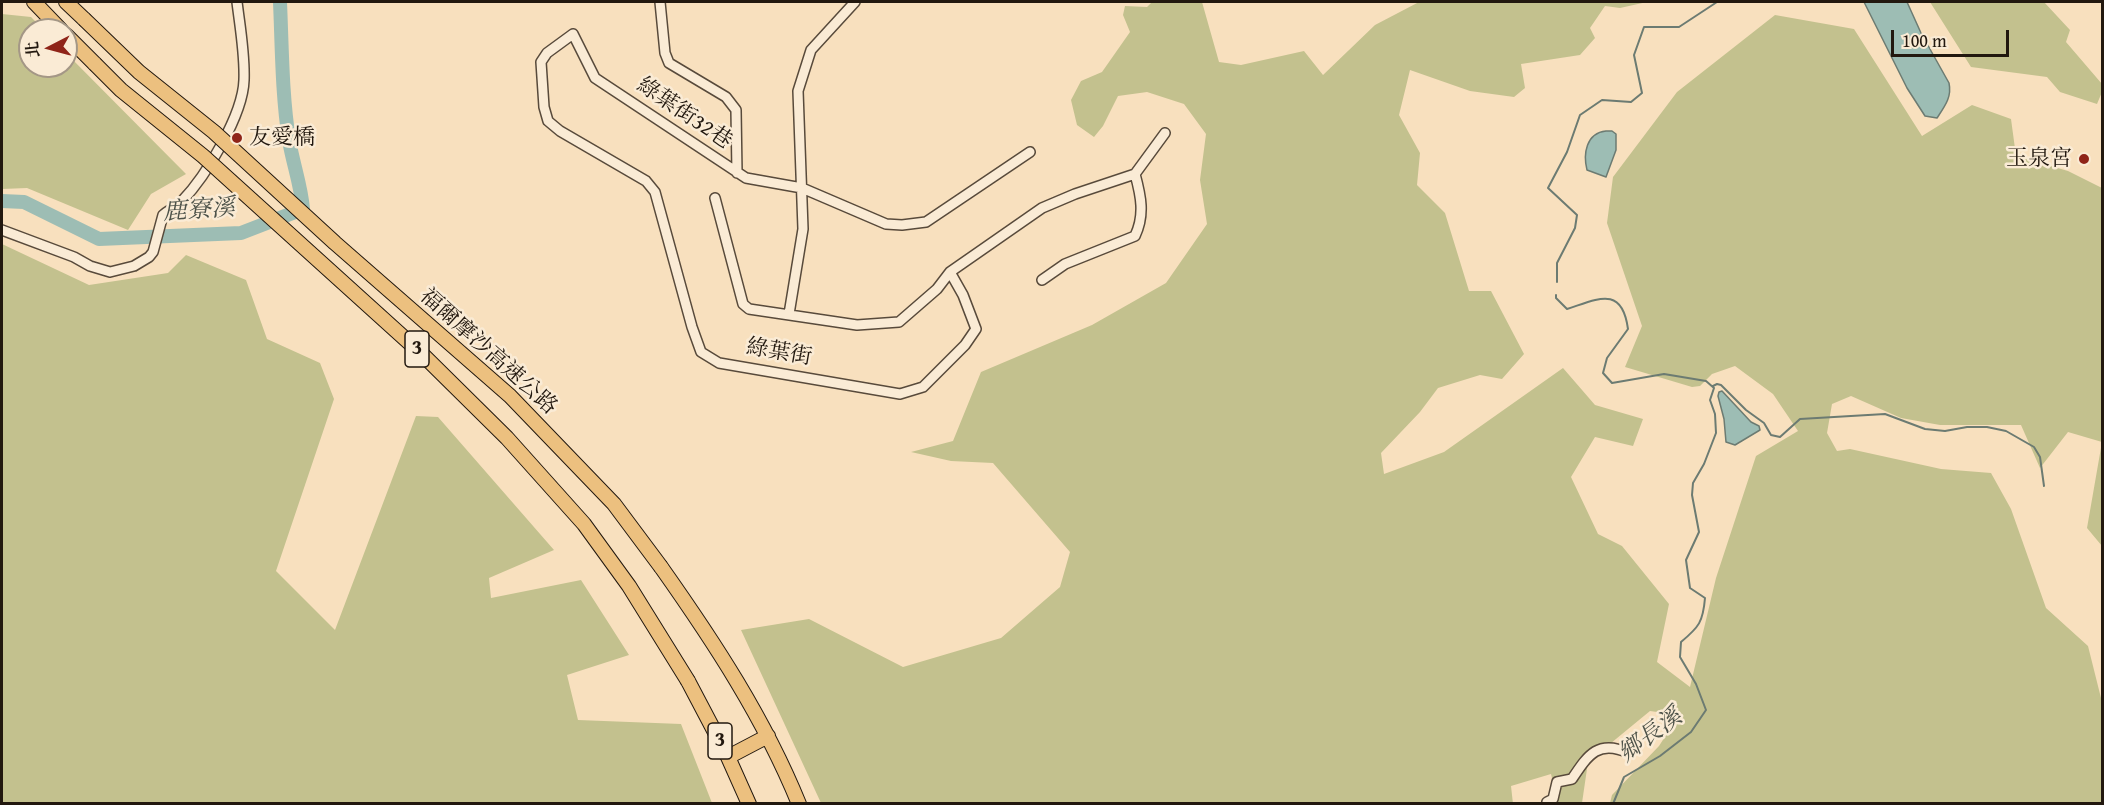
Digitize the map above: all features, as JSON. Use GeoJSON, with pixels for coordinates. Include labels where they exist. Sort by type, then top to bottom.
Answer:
{"type":"FeatureCollection","features":[{"type":"Feature","properties":{"kind":"highway"},"geometry":{"type":"LineString","coordinates":[[34,2],[49,18]]}},
{"type":"Feature","properties":{"kind":"highway","name":"福爾摩沙高速公路"},"geometry":{"type":"LineString","coordinates":[[66,2],[139,72],[214,132],[344,251],[510,396],[614,504],[661,567],[748,698],[799,804]]}},
{"type":"Feature","properties":{"kind":"highway","name":"福爾摩沙高速公路"},"geometry":{"type":"LineString","coordinates":[[78,47],[121,90],[203,156],[414,347],[507,438],[585,524],[629,585],[688,681],[728,757],[749,804]]}},
{"type":"Feature","properties":{"kind":"highway"},"geometry":{"type":"LineString","coordinates":[[728,757],[768,736]]}},
{"type":"Feature","properties":{"kind":"street"},"geometry":{"type":"LineString","coordinates":[[2,230],[110,272],[134,266],[150,257],[163,215],[179,204],[202,177],[227,133],[240,99],[244,73],[237,2]]}},
{"type":"Feature","properties":{"kind":"street"},"geometry":{"type":"LineString","coordinates":[[660,2],[665,53],[669,63],[726,97],[736,110],[737,173]]}},
{"type":"Feature","properties":{"kind":"street","name":"綠葉街"},"geometry":{"type":"LineString","coordinates":[[789,315],[803,229],[798,91],[811,50],[855,2]]}},
{"type":"Feature","properties":{"kind":"street","name":"綠葉街32巷"},"geometry":{"type":"LineString","coordinates":[[573,34],[595,78],[737,173],[746,178],[802,188],[886,224],[926,222],[1030,152]]}},
{"type":"Feature","properties":{"kind":"street","name":"綠葉街"},"geometry":{"type":"LineString","coordinates":[[573,34],[547,53],[541,62],[544,107],[548,121],[560,131],[646,181],[655,192],[701,352],[719,363],[900,394],[923,387],[965,345],[976,328],[963,295],[950,272],[937,289],[899,322],[857,325],[749,309],[743,304],[739,292],[715,198]]}},
{"type":"Feature","properties":{"kind":"street"},"geometry":{"type":"LineString","coordinates":[[950,272],[1042,208],[1075,194],[1135,174],[1165,133]]}},
{"type":"Feature","properties":{"kind":"street"},"geometry":{"type":"LineString","coordinates":[[1042,280],[1065,264],[1135,236],[1140,226],[1142,199],[1135,174]]}},
{"type":"Feature","properties":{"kind":"street"},"geometry":{"type":"LineString","coordinates":[[1547,802],[1553,799],[1557,782],[1572,779],[1594,751],[1615,747],[1629,753]]}},
{"type":"Feature","properties":{"kind":"shaded area"},"geometry":{"type":"Polygon","coordinates":[[[1152,2],[1202,2],[1219,62],[1241,65],[1304,51],[1323,75],[1375,25],[1419,2],[1647,2],[1620,8],[1605,6],[1590,28],[1595,38],[1580,55],[1521,64],[1525,88],[1514,97],[1470,91],[1410,70],[1399,115],[1420,153],[1417,185],[1445,213],[1469,291],[1491,291],[1524,354],[1502,379],[1480,375],[1438,388],[1420,412],[1381,453],[1384,474],[1444,452],[1563,368],[1595,405],[1643,419],[1633,446],[1595,437],[1571,477],[1598,534],[1622,546],[1669,604],[1657,662],[1690,687],[1716,578],[1756,456],[1798,431],[1773,394],[1735,366],[1712,374],[1700,386],[1692,387],[1625,367],[1642,326],[1607,223],[1613,177],[1677,92],[1775,15],[1854,29],[1922,136],[1972,105],[2011,119],[2016,156],[2068,171],[2102,188],[2102,442],[2068,432],[2040,468],[2021,425],[1940,425],[1901,418],[1851,396],[1832,404],[1827,433],[1837,451],[1850,449],[1941,469],[1991,473],[2011,509],[2046,608],[2088,646],[2102,702],[2102,803],[1610,803],[1612,795],[1659,746],[1679,715],[1650,711],[1588,762],[1582,803],[1558,803],[1551,774],[1511,786],[1513,804],[821,803],[741,630],[809,619],[903,667],[1001,638],[1060,587],[1070,552],[993,463],[951,461],[911,452],[953,441],[981,372],[1092,325],[1166,283],[1207,224],[1200,180],[1206,134],[1184,104],[1147,92],[1118,96],[1103,126],[1094,137],[1077,125],[1071,100],[1081,81],[1102,72],[1130,32],[1123,15],[1125,6],[1147,7],[1152,2]]]}},
{"type":"Feature","properties":{"kind":"shaded area"},"geometry":{"type":"Polygon","coordinates":[[[1930,2],[2044,2],[2070,30],[2066,42],[2102,84],[2102,92],[2097,104],[2060,92],[2047,77],[1971,67],[1930,2]]]}},
{"type":"Feature","properties":{"kind":"shaded area"},"geometry":{"type":"Polygon","coordinates":[[[2,14],[32,18],[18,18],[18,78],[78,78],[78,65],[186,174],[151,194],[128,230],[27,188],[2,189],[2,14]]]}},
{"type":"Feature","properties":{"kind":"shaded area"},"geometry":{"type":"Polygon","coordinates":[[[2,244],[89,285],[168,273],[186,255],[246,280],[267,339],[320,363],[334,399],[276,571],[335,630],[416,416],[438,417],[554,550],[489,578],[491,598],[581,580],[629,655],[567,675],[578,720],[681,724],[712,803],[2,803],[2,244]]]}},
{"type":"Feature","properties":{"kind":"shaded area"},"geometry":{"type":"Polygon","coordinates":[[[2102,442],[2102,546],[2087,528],[2102,442]]]}},
{"type":"Feature","properties":{"kind":"water"},"geometry":{"type":"Polygon","coordinates":[[[1864,2],[1907,2],[1921,33],[1949,83],[1949,97],[1937,118],[1925,116],[1907,88],[1864,2]]]}},
{"type":"Feature","properties":{"kind":"water"},"geometry":{"type":"Polygon","coordinates":[[[1606,131],[1616,134],[1616,150],[1606,177],[1587,170],[1585,157],[1590,140],[1606,131]]]}},
{"type":"Feature","properties":{"kind":"water"},"geometry":{"type":"Polygon","coordinates":[[[1722,391],[1751,422],[1759,426],[1760,430],[1735,445],[1726,442],[1724,419],[1718,396],[1722,391]]]}},
{"type":"Feature","properties":{"kind":"waterway","name":"鹿寮溪"},"geometry":{"type":"LineString","coordinates":[[2,201],[24,202],[99,239],[241,233],[303,209],[287,123],[280,2]]}},
{"type":"Feature","properties":{"kind":"waterway","name":"鄉長溪"},"geometry":{"type":"LineString","coordinates":[[1557,282],[1557,263],[1575,228],[1577,215],[1548,188],[1567,152],[1580,115],[1602,100],[1631,102],[1642,93],[1634,55],[1644,27],[1679,27],[1717,2]]}},
{"type":"Feature","properties":{"kind":"waterway","name":"鄉長溪"},"geometry":{"type":"LineString","coordinates":[[1556,295],[1556,298],[1567,309],[1598,299],[1614,301],[1620,306],[1628,329],[1607,358],[1603,373],[1612,383],[1664,374],[1706,381],[1714,388],[1710,400],[1715,414],[1716,433],[1704,464],[1693,483],[1692,495],[1699,532],[1686,560],[1690,588],[1705,598],[1704,606],[1699,623],[1681,642],[1680,657],[1696,684],[1706,710],[1691,732],[1660,756],[1624,777],[1613,804]]}},
{"type":"Feature","properties":{"kind":"waterway"},"geometry":{"type":"LineString","coordinates":[[1713,386],[1721,385],[1746,410],[1764,423],[1771,435],[1780,437],[1800,419],[1885,414],[1925,429],[1945,431],[1967,427],[1987,427],[2006,431],[2034,447],[2040,457],[2044,486]]}},
{"type":"Feature","properties":{"kind":"place","name":"友愛橋"},"geometry":{"type":"Point","coordinates":[237,138]}},
{"type":"Feature","properties":{"kind":"place","name":"玉泉宮"},"geometry":{"type":"Point","coordinates":[2084,159]}}]}
